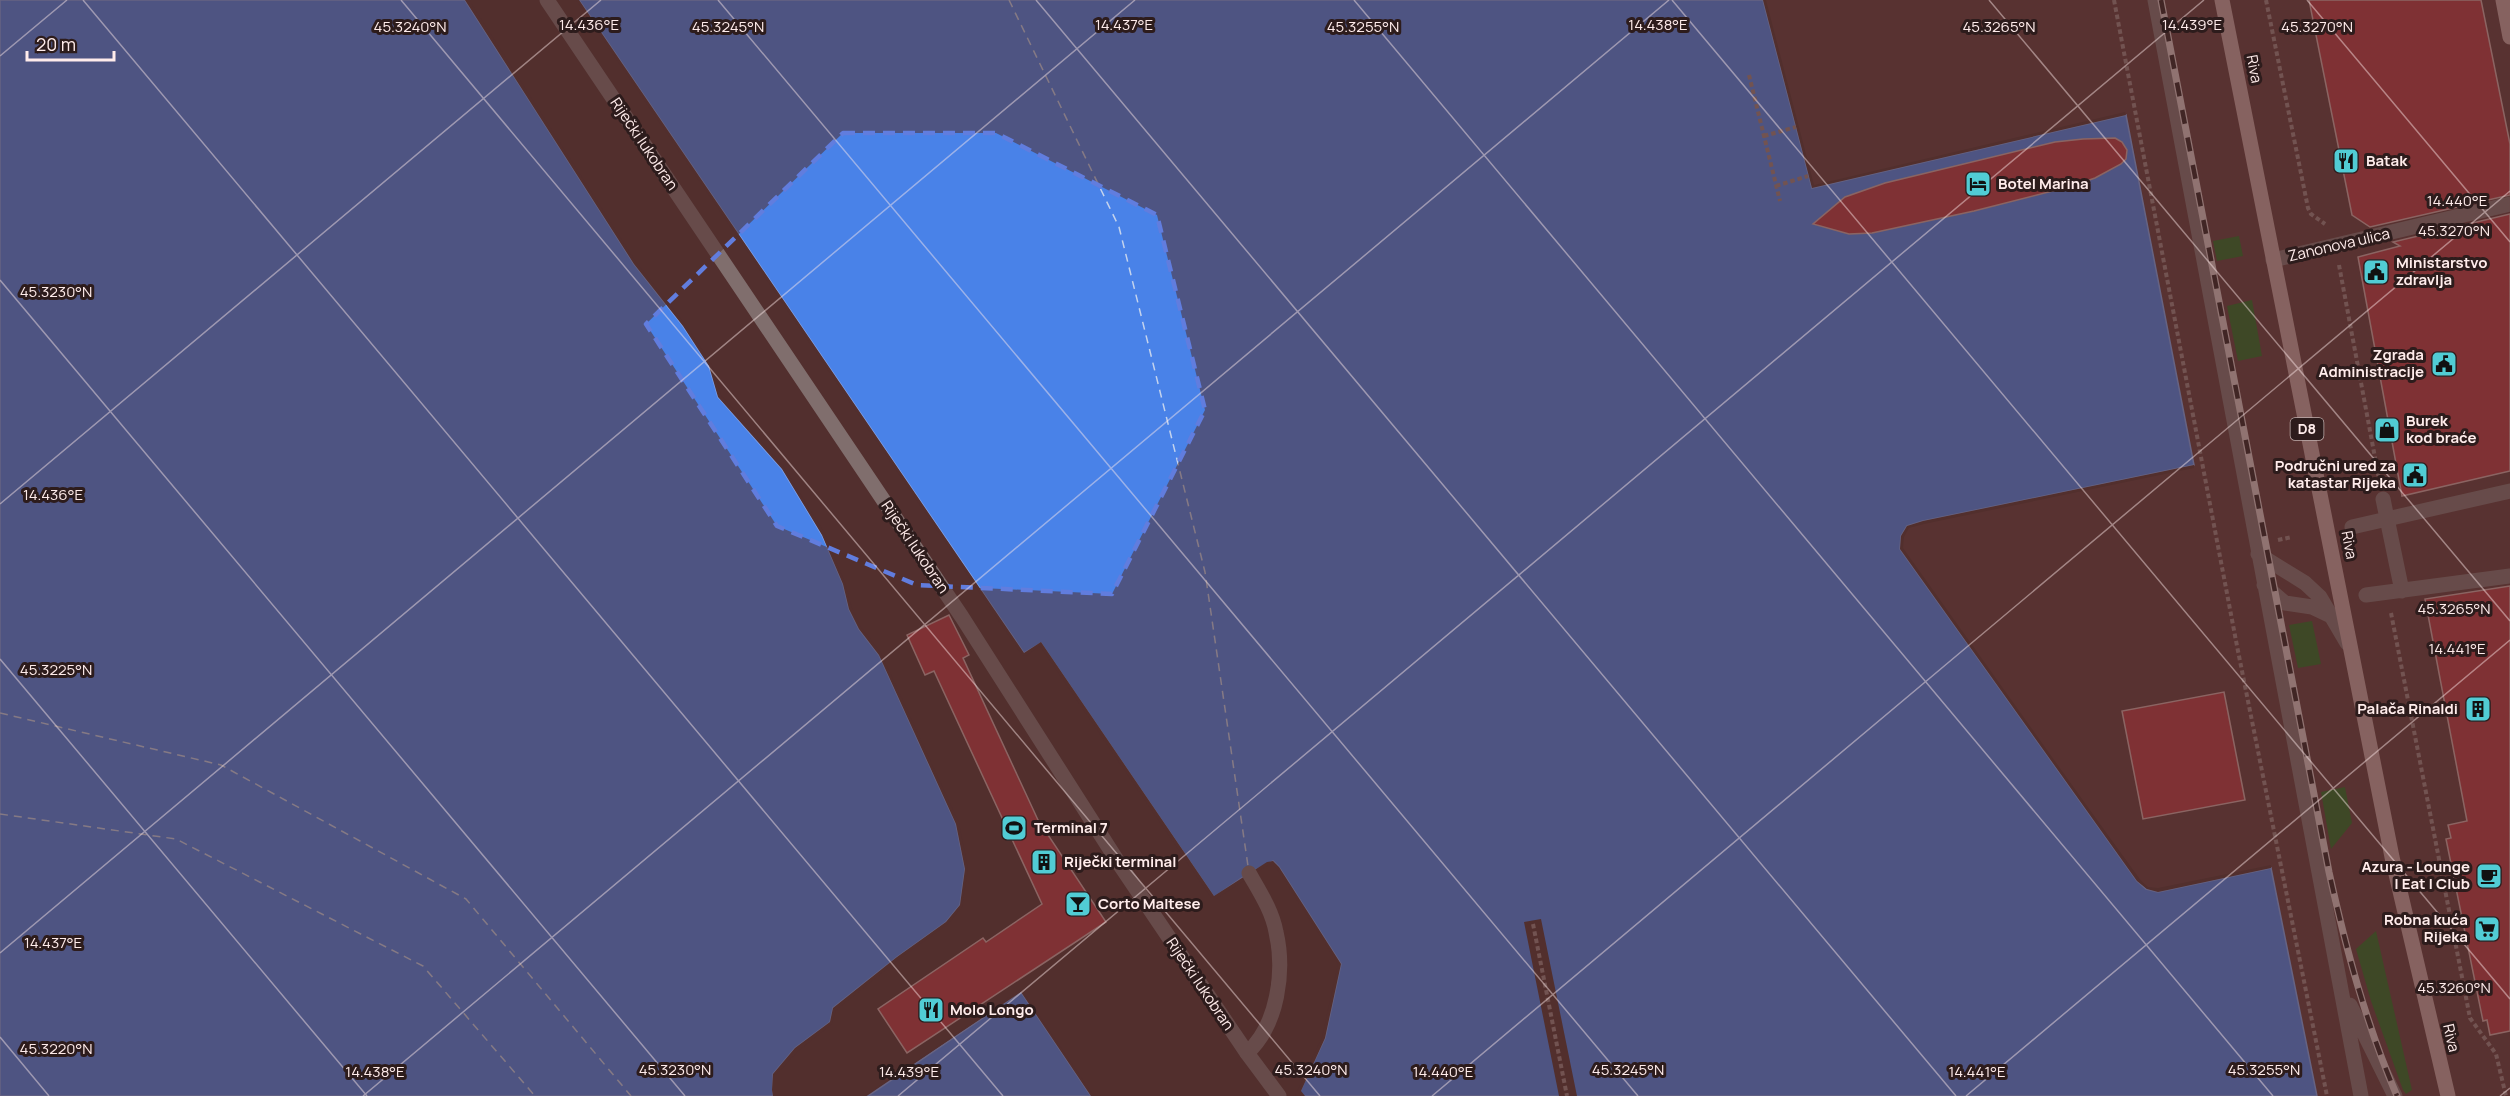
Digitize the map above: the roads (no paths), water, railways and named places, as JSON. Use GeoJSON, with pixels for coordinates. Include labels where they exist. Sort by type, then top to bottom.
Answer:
{"type":"FeatureCollection","features":[{"type":"Feature","properties":{"kind":"main road","name":"Riva"},"geometry":{"type":"LineString","coordinates":[[2222,0],[2392,857],[2448,1096]]}},
{"type":"Feature","properties":{"kind":"main road"},"geometry":{"type":"LineString","coordinates":[[2503,0],[2510,37]]}},
{"type":"Feature","properties":{"kind":"street","name":"Riječki lukobran"},"geometry":{"type":"LineString","coordinates":[[547,0],[962,616],[1120,865],[1247,1053],[1279,1096]]}},
{"type":"Feature","properties":{"kind":"street"},"geometry":{"type":"LineString","coordinates":[[2155,0],[2361,1096]]}},
{"type":"Feature","properties":{"kind":"street","name":"Zanonova ulica"},"geometry":{"type":"LineString","coordinates":[[2273,260],[2510,204]]}},
{"type":"Feature","properties":{"kind":"street"},"geometry":{"type":"LineString","coordinates":[[2352,527],[2510,491]]}},
{"type":"Feature","properties":{"kind":"street"},"geometry":{"type":"LineString","coordinates":[[2383,499],[2387,519],[2393,596]]}},
{"type":"Feature","properties":{"kind":"street"},"geometry":{"type":"LineString","coordinates":[[2258,554],[2305,583],[2320,597],[2352,653]]}},
{"type":"Feature","properties":{"kind":"street"},"geometry":{"type":"LineString","coordinates":[[2366,595],[2393,596],[2510,576]]}},
{"type":"Feature","properties":{"kind":"street"},"geometry":{"type":"LineString","coordinates":[[2264,585],[2285,603],[2316,608],[2334,618]]}},
{"type":"Feature","properties":{"kind":"street"},"geometry":{"type":"LineString","coordinates":[[1247,1053],[1257,1044],[1267,1027],[1276,993],[1279,959],[1274,923],[1249,873]]}},
{"type":"Feature","properties":{"kind":"street"},"geometry":{"type":"LineString","coordinates":[[2338,975],[2356,1019],[2395,1096]]}},
{"type":"Feature","properties":{"kind":"water"},"geometry":{"type":"Polygon","coordinates":[[[0,0],[465,0],[634,264],[683,326],[709,366],[718,397],[782,469],[822,535],[843,584],[849,609],[859,629],[879,655],[956,824],[965,869],[960,905],[946,922],[897,957],[833,1008],[830,1022],[795,1048],[773,1074],[773,1096],[0,1096],[0,0]]]}},
{"type":"Feature","properties":{"kind":"water"},"geometry":{"type":"Polygon","coordinates":[[[579,0],[1763,0],[1812,188],[2126,115],[2194,465],[1923,521],[1907,526],[1901,536],[1900,549],[2137,881],[2146,889],[2158,892],[2271,868],[2317,1096],[1298,1096],[1325,1038],[1341,964],[1279,867],[1273,861],[1249,873],[1214,897],[1041,643],[1024,653],[579,0]]]}},
{"type":"Feature","properties":{"kind":"water"},"geometry":{"type":"Polygon","coordinates":[[[1021,992],[1091,1096],[868,1096],[1021,992]]]}},
{"type":"Feature","properties":{"kind":"railway"},"geometry":{"type":"LineString","coordinates":[[2161,0],[2329,872],[2358,986],[2397,1096]]}},
{"type":"Feature","properties":{"kind":"place","name":"Batak"},"geometry":{"type":"Point","coordinates":[2346,161]}},
{"type":"Feature","properties":{"kind":"place","name":"Botel Marina"},"geometry":{"type":"Point","coordinates":[1978,184]}},
{"type":"Feature","properties":{"kind":"place","name":"Ministarstvo zdravlja"},"geometry":{"type":"Point","coordinates":[2376,272]}},
{"type":"Feature","properties":{"kind":"place","name":"Zgrada Administracije"},"geometry":{"type":"Point","coordinates":[2444,364]}},
{"type":"Feature","properties":{"kind":"place","name":"Burek kod braće"},"geometry":{"type":"Point","coordinates":[2387,430]}},
{"type":"Feature","properties":{"kind":"place","name":"Područni ured za katastar Rijeka"},"geometry":{"type":"Point","coordinates":[2415,475]}},
{"type":"Feature","properties":{"kind":"place","name":"Palača Rinaldi"},"geometry":{"type":"Point","coordinates":[2478,709]}},
{"type":"Feature","properties":{"kind":"place","name":"Terminal 7"},"geometry":{"type":"Point","coordinates":[1014,828]}},
{"type":"Feature","properties":{"kind":"place","name":"Riječki terminal"},"geometry":{"type":"Point","coordinates":[1044,862]}},
{"type":"Feature","properties":{"kind":"place","name":"Azura - Lounge | Eat | Club"},"geometry":{"type":"Point","coordinates":[2489,876]}},
{"type":"Feature","properties":{"kind":"place","name":"Corto Maltese"},"geometry":{"type":"Point","coordinates":[1078,904]}},
{"type":"Feature","properties":{"kind":"place","name":"Robna kuća Rijeka"},"geometry":{"type":"Point","coordinates":[2487,929]}},
{"type":"Feature","properties":{"kind":"place","name":"Molo Longo"},"geometry":{"type":"Point","coordinates":[931,1010]}}]}
